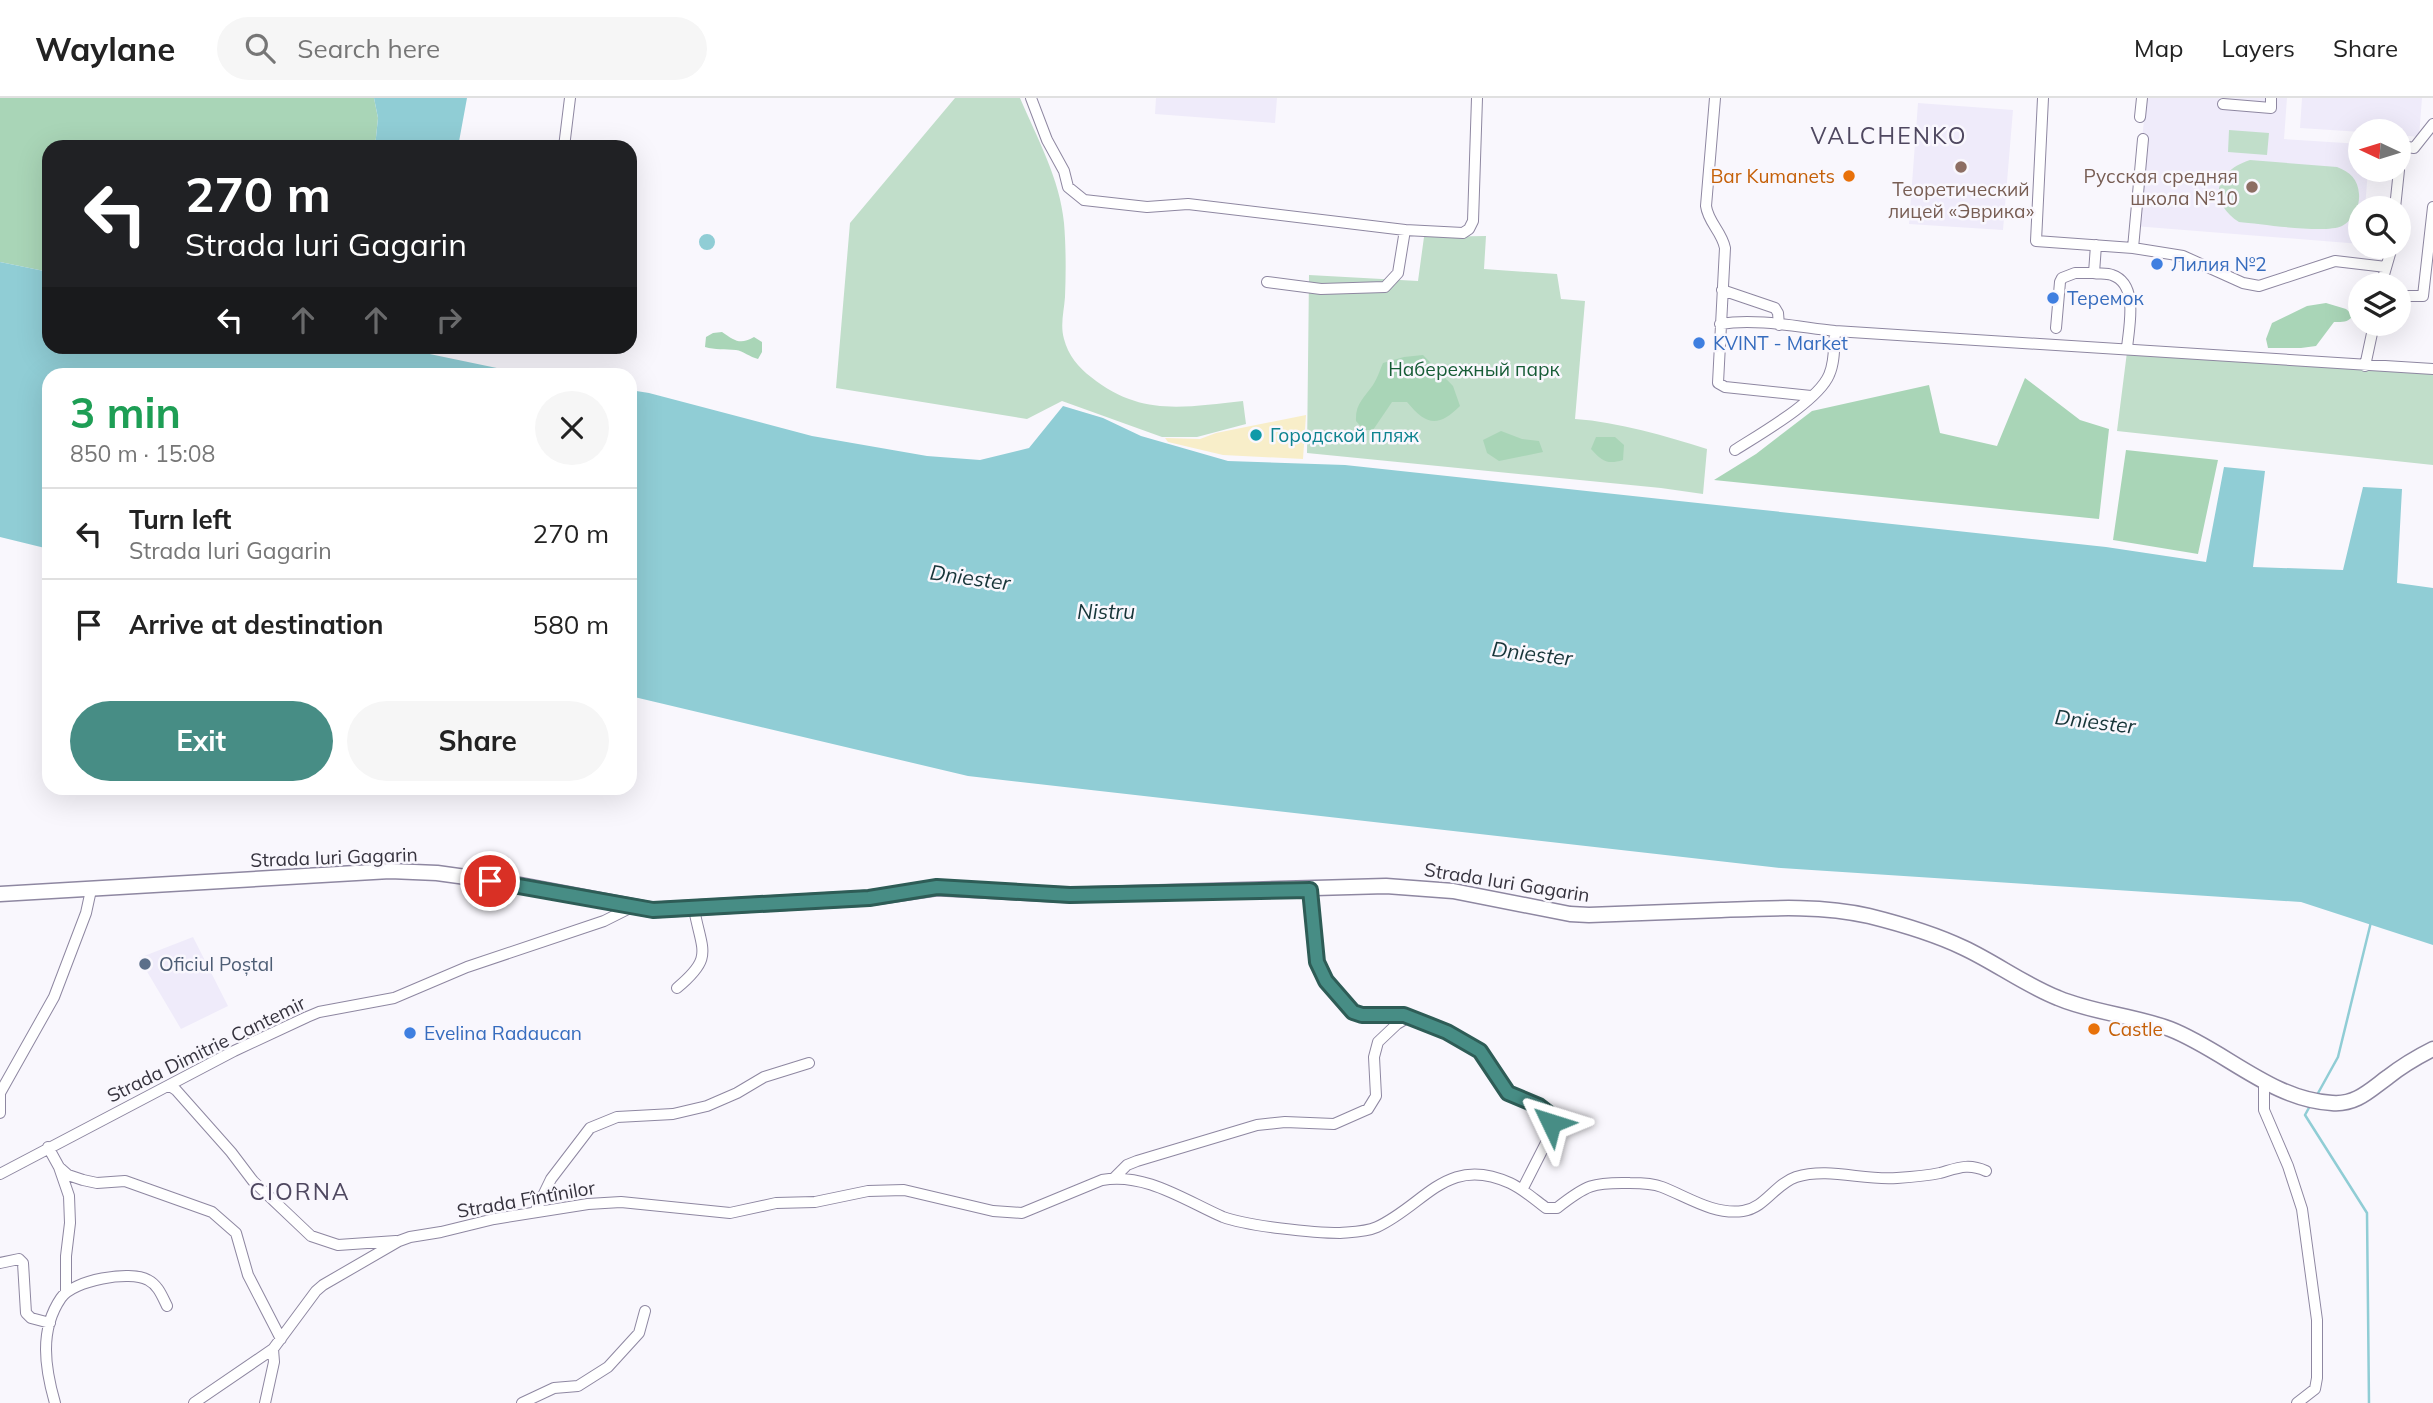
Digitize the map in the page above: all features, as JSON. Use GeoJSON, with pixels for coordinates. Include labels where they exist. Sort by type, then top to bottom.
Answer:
{"type":"FeatureCollection","features":[{"type":"Feature","properties":{"kind":"main road","name":"Strada Iuri Gagarin"},"geometry":{"type":"LineString","coordinates":[[0,894],[414,871],[510,883],[653,910],[869,898],[937,887],[1070,895],[1385,886],[1437,888],[1570,914],[1769,908],[1828,911],[1867,916],[1963,947],[2065,1001],[2170,1029],[2203,1044],[2264,1081],[2319,1102],[2347,1103],[2365,1095],[2396,1071],[2433,1049]]}},
{"type":"Feature","properties":{"kind":"street"},"geometry":{"type":"LineString","coordinates":[[565,140],[569,98]]}},
{"type":"Feature","properties":{"kind":"street"},"geometry":{"type":"LineString","coordinates":[[1031,98],[1046,140],[1064,171],[1068,187],[1084,200],[1147,207],[1188,204],[1405,230],[1463,233],[1473,222],[1477,98]]}},
{"type":"Feature","properties":{"kind":"street"},"geometry":{"type":"LineString","coordinates":[[1714,98],[1706,206],[1707,216],[1724,241],[1717,379],[1720,386],[1811,396]]}},
{"type":"Feature","properties":{"kind":"street"},"geometry":{"type":"LineString","coordinates":[[2043,98],[2036,241],[2133,248],[2183,256],[2243,283],[2259,286],[2335,261],[2386,267]]}},
{"type":"Feature","properties":{"kind":"street"},"geometry":{"type":"LineString","coordinates":[[2140,117],[2141,98]]}},
{"type":"Feature","properties":{"kind":"street"},"geometry":{"type":"LineString","coordinates":[[2223,104],[2271,108],[2271,98]]}},
{"type":"Feature","properties":{"kind":"street"},"geometry":{"type":"LineString","coordinates":[[2412,148],[2433,124]]}},
{"type":"Feature","properties":{"kind":"street"},"geometry":{"type":"LineString","coordinates":[[2133,248],[2143,139]]}},
{"type":"Feature","properties":{"kind":"street"},"geometry":{"type":"LineString","coordinates":[[2411,296],[2423,296],[2433,207]]}},
{"type":"Feature","properties":{"kind":"street"},"geometry":{"type":"LineString","coordinates":[[1267,282],[1321,289],[1385,287],[1398,273],[1405,230]]}},
{"type":"Feature","properties":{"kind":"street"},"geometry":{"type":"LineString","coordinates":[[2094,273],[2096,246]]}},
{"type":"Feature","properties":{"kind":"street"},"geometry":{"type":"LineString","coordinates":[[2384,273],[2388,259]]}},
{"type":"Feature","properties":{"kind":"street"},"geometry":{"type":"LineString","coordinates":[[2056,328],[2062,278],[2075,273],[2111,274],[2123,282],[2129,294],[2127,348]]}},
{"type":"Feature","properties":{"kind":"street"},"geometry":{"type":"LineString","coordinates":[[1722,289],[1775,308],[1779,325]]}},
{"type":"Feature","properties":{"kind":"street"},"geometry":{"type":"LineString","coordinates":[[1720,324],[1732,322],[2433,369]]}},
{"type":"Feature","properties":{"kind":"street"},"geometry":{"type":"LineString","coordinates":[[1735,450],[1784,418],[1825,383],[1834,353],[1835,331]]}},
{"type":"Feature","properties":{"kind":"street"},"geometry":{"type":"LineString","coordinates":[[2365,366],[2371,336]]}},
{"type":"Feature","properties":{"kind":"street"},"geometry":{"type":"LineString","coordinates":[[0,1113],[0,1092],[54,998],[86,913],[91,890]]}},
{"type":"Feature","properties":{"kind":"street"},"geometry":{"type":"LineString","coordinates":[[1310,890],[1314,950],[1321,973],[1347,1005],[1357,1014],[1409,1017],[1447,1032],[1480,1051],[1508,1093],[1539,1106],[1548,1113],[1550,1135],[1522,1190]]}},
{"type":"Feature","properties":{"kind":"street","name":"Strada Dimitrie Cantemir"},"geometry":{"type":"LineString","coordinates":[[0,1174],[234,1051],[319,1012],[394,998],[467,967],[604,921],[632,907]]}},
{"type":"Feature","properties":{"kind":"street"},"geometry":{"type":"LineString","coordinates":[[677,988],[696,972],[703,959],[694,909]]}},
{"type":"Feature","properties":{"kind":"street","name":"Strada Fîntînilor"},"geometry":{"type":"LineString","coordinates":[[194,1403],[273,1349],[316,1291],[399,1241],[535,1212],[621,1202],[730,1213],[775,1203],[816,1202],[868,1191],[911,1191],[1010,1213],[1022,1213],[1102,1180],[1114,1178],[1137,1161],[1219,1135],[1273,1122],[1334,1124],[1368,1109],[1376,1096],[1374,1057],[1378,1042],[1396,1024],[1409,1017]]}},
{"type":"Feature","properties":{"kind":"street"},"geometry":{"type":"LineString","coordinates":[[535,1212],[551,1179],[590,1128],[617,1117],[673,1114],[707,1106],[764,1077],[809,1063]]}},
{"type":"Feature","properties":{"kind":"street"},"geometry":{"type":"LineString","coordinates":[[2264,1081],[2263,1110],[2299,1194],[2308,1240],[2317,1320],[2315,1389],[2297,1403]]}},
{"type":"Feature","properties":{"kind":"street"},"geometry":{"type":"LineString","coordinates":[[170,1086],[231,1152],[267,1196],[311,1236],[338,1245],[399,1241]]}},
{"type":"Feature","properties":{"kind":"street"},"geometry":{"type":"LineString","coordinates":[[48,1147],[59,1167],[69,1196],[66,1291]]}},
{"type":"Feature","properties":{"kind":"street"},"geometry":{"type":"LineString","coordinates":[[1114,1178],[1165,1190],[1237,1221],[1338,1233],[1377,1227],[1440,1183],[1459,1177],[1491,1177],[1522,1190],[1546,1208],[1552,1209],[1581,1190],[1598,1183],[1638,1183],[1658,1186],[1715,1209],[1744,1211],[1759,1206],[1782,1185],[1796,1177],[1832,1174],[1887,1179],[1920,1177],[1965,1166],[1975,1166],[1986,1171]]}},
{"type":"Feature","properties":{"kind":"street"},"geometry":{"type":"LineString","coordinates":[[59,1167],[68,1175],[83,1180],[97,1183],[125,1181],[212,1212],[236,1233],[248,1275],[281,1339]]}},
{"type":"Feature","properties":{"kind":"street"},"geometry":{"type":"LineString","coordinates":[[0,1263],[19,1259],[23,1263],[26,1312],[31,1318],[50,1323]]}},
{"type":"Feature","properties":{"kind":"street"},"geometry":{"type":"LineString","coordinates":[[55,1403],[45,1366],[46,1342],[50,1323],[66,1291],[92,1280],[138,1277],[155,1285],[167,1306]]}},
{"type":"Feature","properties":{"kind":"street"},"geometry":{"type":"LineString","coordinates":[[522,1403],[554,1388],[578,1387],[608,1367],[639,1333],[646,1311]]}},
{"type":"Feature","properties":{"kind":"street"},"geometry":{"type":"LineString","coordinates":[[265,1403],[274,1362],[273,1349]]}},
{"type":"Feature","properties":{"kind":"shaded area"},"geometry":{"type":"Polygon","coordinates":[[[1156,98],[1277,98],[1275,123],[1155,114],[1156,98]]]}},
{"type":"Feature","properties":{"kind":"shaded area","name":"Русская средняя школа №10"},"geometry":{"type":"Polygon","coordinates":[[[2146,98],[2287,98],[2284,139],[2348,143],[2348,182],[2367,182],[2366,196],[2348,196],[2348,243],[2134,226],[2146,98]]]}},
{"type":"Feature","properties":{"kind":"shaded area"},"geometry":{"type":"Polygon","coordinates":[[[2302,98],[2422,98],[2419,137],[2412,136],[2412,119],[2348,119],[2348,131],[2300,128],[2302,98]]]}},
{"type":"Feature","properties":{"kind":"shaded area","name":"Теоретический лицей «Эврика»"},"geometry":{"type":"Polygon","coordinates":[[[1918,103],[2013,110],[2003,230],[1909,224],[1918,103]]]}},
{"type":"Feature","properties":{"kind":"shaded area"},"geometry":{"type":"Polygon","coordinates":[[[193,937],[228,1006],[181,1029],[139,958],[193,937]]]}},
{"type":"Feature","properties":{"kind":"green space"},"geometry":{"type":"Polygon","coordinates":[[[0,98],[374,98],[378,118],[376,140],[42,140],[42,271],[0,262],[0,98]]]}},
{"type":"Feature","properties":{"kind":"green space"},"geometry":{"type":"Polygon","coordinates":[[[955,98],[1020,98],[1047,159],[1062,207],[1066,260],[1063,334],[1068,350],[1078,365],[1109,390],[1146,404],[1182,407],[1243,401],[1246,424],[1197,437],[1162,437],[1062,401],[1027,419],[836,388],[850,223],[955,98]]]}},
{"type":"Feature","properties":{"kind":"green space"},"geometry":{"type":"Polygon","coordinates":[[[2229,130],[2269,133],[2267,155],[2228,152],[2229,130]]]}},
{"type":"Feature","properties":{"kind":"green space"},"geometry":{"type":"Polygon","coordinates":[[[2250,160],[2337,167],[2348,173],[2348,182],[2356,182],[2359,196],[2348,196],[2348,222],[2334,228],[2308,229],[2239,222],[2222,205],[2219,196],[2223,179],[2238,165],[2250,160]]]}},
{"type":"Feature","properties":{"kind":"green space","name":"Набережный парк"},"geometry":{"type":"Polygon","coordinates":[[[1486,236],[1484,269],[1557,274],[1561,299],[1585,301],[1575,419],[1625,426],[1707,449],[1703,494],[1307,453],[1309,275],[1418,281],[1424,237],[1486,236]]]}},
{"type":"Feature","properties":{"kind":"green space"},"geometry":{"type":"Polygon","coordinates":[[[2326,303],[2346,309],[2348,320],[2334,322],[2316,346],[2268,348],[2266,339],[2272,323],[2307,306],[2326,303]]]}},
{"type":"Feature","properties":{"kind":"green space"},"geometry":{"type":"Polygon","coordinates":[[[722,332],[738,341],[754,337],[762,342],[762,352],[758,359],[739,351],[705,347],[706,337],[722,332]]]}},
{"type":"Feature","properties":{"kind":"green space"},"geometry":{"type":"Polygon","coordinates":[[[2127,352],[2433,374],[2433,465],[2117,431],[2127,352]]]}},
{"type":"Feature","properties":{"kind":"green space"},"geometry":{"type":"Polygon","coordinates":[[[1423,355],[1453,386],[1460,406],[1445,418],[1432,421],[1420,415],[1407,402],[1392,402],[1373,430],[1364,430],[1356,421],[1357,410],[1383,363],[1423,355]]]}},
{"type":"Feature","properties":{"kind":"green space"},"geometry":{"type":"Polygon","coordinates":[[[2025,378],[2080,420],[2109,429],[2099,519],[1714,480],[1756,454],[1812,411],[1929,385],[1940,433],[1997,446],[2025,378]]]}},
{"type":"Feature","properties":{"kind":"green space"},"geometry":{"type":"Polygon","coordinates":[[[1501,431],[1522,439],[1539,441],[1543,452],[1499,461],[1487,453],[1483,440],[1501,431]]]}},
{"type":"Feature","properties":{"kind":"green space"},"geometry":{"type":"Polygon","coordinates":[[[1596,437],[1615,437],[1624,445],[1623,460],[1609,462],[1598,456],[1591,449],[1596,437]]]}},
{"type":"Feature","properties":{"kind":"green space"},"geometry":{"type":"Polygon","coordinates":[[[2126,450],[2218,460],[2198,554],[2113,540],[2126,450]]]}},
{"type":"Feature","properties":{"kind":"sand","name":"Городской пляж"},"geometry":{"type":"Polygon","coordinates":[[[1306,415],[1303,459],[1223,455],[1168,442],[1165,438],[1200,439],[1216,433],[1306,415]]]}},
{"type":"Feature","properties":{"kind":"water"},"geometry":{"type":"Polygon","coordinates":[[[374,98],[467,98],[459,140],[376,140],[378,118],[374,98]]]}},
{"type":"Feature","properties":{"kind":"water"},"geometry":{"type":"Polygon","coordinates":[[[707,234],[713,236],[713,248],[707,250],[701,248],[699,242],[701,236],[707,234]]]}},
{"type":"Feature","properties":{"kind":"water"},"geometry":{"type":"Polygon","coordinates":[[[0,262],[42,271],[42,354],[430,354],[497,368],[42,368],[42,547],[0,537],[0,262]]]}},
{"type":"Feature","properties":{"kind":"water","name":"Nistru"},"geometry":{"type":"Polygon","coordinates":[[[637,391],[812,436],[927,456],[980,460],[1029,448],[1063,406],[1103,418],[1141,436],[1228,461],[1345,465],[2106,547],[2206,562],[2224,467],[2265,471],[2253,567],[2343,570],[2363,487],[2402,489],[2397,583],[2433,588],[2433,945],[2301,902],[1781,868],[968,776],[637,698],[637,391]]]}},
{"type":"Feature","properties":{"kind":"waterway"},"geometry":{"type":"LineString","coordinates":[[2317,1095],[2338,1057],[2371,922]]}},
{"type":"Feature","properties":{"kind":"waterway"},"geometry":{"type":"LineString","coordinates":[[2311,1104],[2305,1115],[2367,1213],[2369,1403]]}},
{"type":"Feature","properties":{"kind":"place","name":"Теоретический лицей «Эврика»"},"geometry":{"type":"Point","coordinates":[1961,167]}},
{"type":"Feature","properties":{"kind":"place","name":"Bar Kumanets"},"geometry":{"type":"Point","coordinates":[1849,176]}},
{"type":"Feature","properties":{"kind":"place","name":"Русская средняя школа №10"},"geometry":{"type":"Point","coordinates":[2252,187]}},
{"type":"Feature","properties":{"kind":"place","name":"Лилия №2"},"geometry":{"type":"Point","coordinates":[2157,264]}},
{"type":"Feature","properties":{"kind":"place","name":"Теремок"},"geometry":{"type":"Point","coordinates":[2053,298]}},
{"type":"Feature","properties":{"kind":"place","name":"KVINT - Market"},"geometry":{"type":"Point","coordinates":[1699,343]}},
{"type":"Feature","properties":{"kind":"place","name":"Городской пляж"},"geometry":{"type":"Point","coordinates":[1256,435]}},
{"type":"Feature","properties":{"kind":"place","name":"Oficiul Poștal"},"geometry":{"type":"Point","coordinates":[145,964]}},
{"type":"Feature","properties":{"kind":"place","name":"Castle"},"geometry":{"type":"Point","coordinates":[2094,1029]}},
{"type":"Feature","properties":{"kind":"place","name":"Evelina Radaucan"},"geometry":{"type":"Point","coordinates":[410,1033]}},
{"type":"Feature","properties":{"kind":"district","name":"VALCHENKO"},"geometry":{"type":"Point","coordinates":[1889,136]}},
{"type":"Feature","properties":{"kind":"district","name":"CIORNA"},"geometry":{"type":"Point","coordinates":[300,1192]}},
{"type":"Feature","properties":{"kind":"route"},"geometry":{"type":"LineString","coordinates":[[490,881],[653,910],[869,898],[937,887],[1070,895],[1310,890],[1317,962],[1326,981],[1353,1012],[1362,1015],[1404,1015],[1447,1032],[1480,1051],[1508,1093],[1539,1106],[1548,1113],[1551,1123]]}},
{"type":"Feature","properties":{"kind":"water label","name":"Dniester"},"geometry":{"type":"Point","coordinates":[970,578]}},
{"type":"Feature","properties":{"kind":"water label","name":"Dniester"},"geometry":{"type":"Point","coordinates":[1532,654]}},
{"type":"Feature","properties":{"kind":"water label","name":"Dniester"},"geometry":{"type":"Point","coordinates":[2095,722]}}]}
